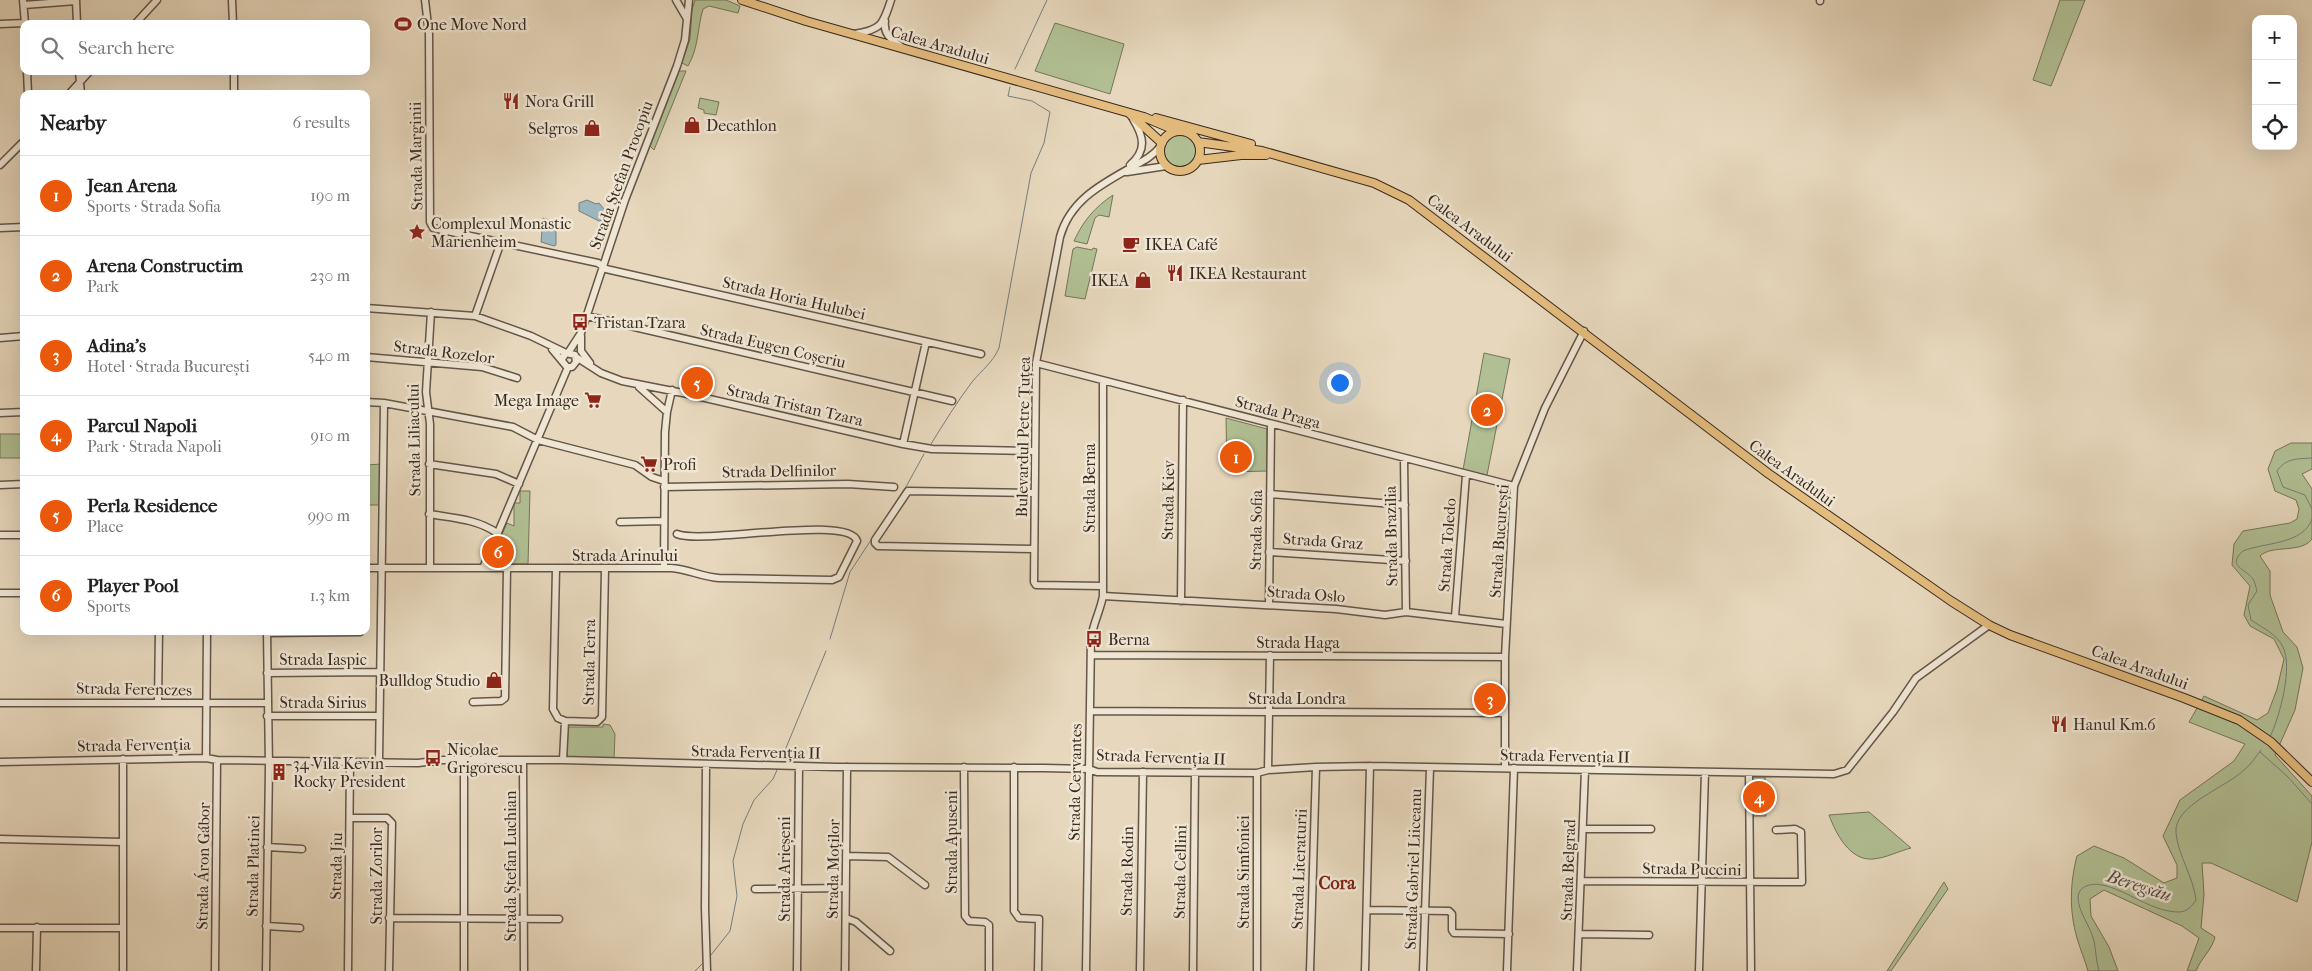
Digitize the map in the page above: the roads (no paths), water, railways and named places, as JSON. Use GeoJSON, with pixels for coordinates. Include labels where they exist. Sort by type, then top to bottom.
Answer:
{"type":"FeatureCollection","features":[{"type":"Feature","properties":{"kind":"main road","name":"Calea Aradului"},"geometry":{"type":"LineString","coordinates":[[742,0],[853,34],[1144,117],[1177,131]]}},
{"type":"Feature","properties":{"kind":"main road"},"geometry":{"type":"LineString","coordinates":[[1130,114],[1141,113],[1263,148],[1275,155]]}},
{"type":"Feature","properties":{"kind":"main road","name":"Calea Aradului"},"geometry":{"type":"LineString","coordinates":[[1130,114],[1161,145]]}},
{"type":"Feature","properties":{"kind":"main road"},"geometry":{"type":"LineString","coordinates":[[1177,131],[1187,132],[1198,142],[1200,151],[1198,160],[1190,168],[1181,171],[1166,166],[1161,157],[1161,145],[1168,135],[1177,131]]}},
{"type":"Feature","properties":{"kind":"main road","name":"Calea Aradului"},"geometry":{"type":"LineString","coordinates":[[1198,142],[1249,148],[1275,155],[1374,183],[1409,200],[1584,331],[1769,474],[1894,563],[1989,625],[2038,646],[2239,720],[2264,736],[2312,782]]}},
{"type":"Feature","properties":{"kind":"main road","name":"Calea Aradului"},"geometry":{"type":"LineString","coordinates":[[1198,160],[1241,155],[1275,155]]}},
{"type":"Feature","properties":{"kind":"street"},"geometry":{"type":"LineString","coordinates":[[139,20],[157,0]]}},
{"type":"Feature","properties":{"kind":"street"},"geometry":{"type":"LineString","coordinates":[[232,0],[233,20]]}},
{"type":"Feature","properties":{"kind":"street","name":"Strada Marginii"},"geometry":{"type":"LineString","coordinates":[[425,0],[429,34],[431,226],[436,229],[598,263],[602,266]]}},
{"type":"Feature","properties":{"kind":"street"},"geometry":{"type":"LineString","coordinates":[[676,0],[687,20]]}},
{"type":"Feature","properties":{"kind":"street","name":"Strada Ștefan Procopiu"},"geometry":{"type":"LineString","coordinates":[[569,359],[580,336],[625,200],[677,66],[685,40],[690,0]]}},
{"type":"Feature","properties":{"kind":"street"},"geometry":{"type":"LineString","coordinates":[[891,0],[885,17],[884,28],[887,35],[904,48]]}},
{"type":"Feature","properties":{"kind":"street"},"geometry":{"type":"LineString","coordinates":[[25,20],[23,2],[76,1],[77,20]]}},
{"type":"Feature","properties":{"kind":"street"},"geometry":{"type":"LineString","coordinates":[[853,34],[876,30],[885,17]]}},
{"type":"Feature","properties":{"kind":"street"},"geometry":{"type":"LineString","coordinates":[[0,24],[20,23]]}},
{"type":"Feature","properties":{"kind":"street"},"geometry":{"type":"LineString","coordinates":[[27,75],[28,90]]}},
{"type":"Feature","properties":{"kind":"street"},"geometry":{"type":"LineString","coordinates":[[80,75],[81,90]]}},
{"type":"Feature","properties":{"kind":"street"},"geometry":{"type":"LineString","coordinates":[[72,90],[86,75]]}},
{"type":"Feature","properties":{"kind":"street"},"geometry":{"type":"LineString","coordinates":[[234,75],[234,90]]}},
{"type":"Feature","properties":{"kind":"street"},"geometry":{"type":"LineString","coordinates":[[1123,172],[1134,162],[1143,149],[1142,134],[1130,114]]}},
{"type":"Feature","properties":{"kind":"street"},"geometry":{"type":"LineString","coordinates":[[0,165],[20,145]]}},
{"type":"Feature","properties":{"kind":"street","name":"Bulevardul Petre Țuțea"},"geometry":{"type":"LineString","coordinates":[[1102,586],[1035,584],[1034,451],[1036,363],[1060,237],[1066,221],[1074,209],[1093,190],[1153,155],[1161,145]]}},
{"type":"Feature","properties":{"kind":"street","name":"Bulevardul Petre Țuțea"},"geometry":{"type":"LineString","coordinates":[[1123,172],[1166,166]]}},
{"type":"Feature","properties":{"kind":"street"},"geometry":{"type":"LineString","coordinates":[[0,228],[20,227]]}},
{"type":"Feature","properties":{"kind":"street"},"geometry":{"type":"LineString","coordinates":[[475,316],[501,242]]}},
{"type":"Feature","properties":{"kind":"street","name":"Strada Horia Hulubei"},"geometry":{"type":"LineString","coordinates":[[602,266],[606,269],[981,354]]}},
{"type":"Feature","properties":{"kind":"street","name":"Strada Tristan Tzara"},"geometry":{"type":"LineString","coordinates":[[370,308],[475,316],[532,336],[569,359],[597,371],[638,384],[672,390],[903,444],[928,448],[1034,451]]}},
{"type":"Feature","properties":{"kind":"street","name":"Strada Liliacului"},"geometry":{"type":"LineString","coordinates":[[430,568],[429,412],[426,392],[426,362],[431,312]]}},
{"type":"Feature","properties":{"kind":"street","name":"Strada Eugen Coșeriu"},"geometry":{"type":"LineString","coordinates":[[587,316],[952,401]]}},
{"type":"Feature","properties":{"kind":"street","name":"Strada București"},"geometry":{"type":"LineString","coordinates":[[1505,768],[1504,658],[1511,575],[1514,486],[1545,408],[1584,331]]}},
{"type":"Feature","properties":{"kind":"street"},"geometry":{"type":"LineString","coordinates":[[0,338],[20,336]]}},
{"type":"Feature","properties":{"kind":"street"},"geometry":{"type":"LineString","coordinates":[[549,346],[561,349],[569,347],[580,336]]}},
{"type":"Feature","properties":{"kind":"street"},"geometry":{"type":"LineString","coordinates":[[580,336],[582,355],[597,371]]}},
{"type":"Feature","properties":{"kind":"street"},"geometry":{"type":"LineString","coordinates":[[903,444],[926,342]]}},
{"type":"Feature","properties":{"kind":"street","name":"Strada Rozelor"},"geometry":{"type":"LineString","coordinates":[[370,357],[482,367],[517,378]]}},
{"type":"Feature","properties":{"kind":"street"},"geometry":{"type":"LineString","coordinates":[[483,568],[538,440],[569,359]]}},
{"type":"Feature","properties":{"kind":"street","name":"Strada Praga"},"geometry":{"type":"LineString","coordinates":[[1036,363],[1183,400],[1404,460],[1514,486]]}},
{"type":"Feature","properties":{"kind":"street","name":"Strada Berna"},"geometry":{"type":"LineString","coordinates":[[1103,380],[1103,596]]}},
{"type":"Feature","properties":{"kind":"street"},"geometry":{"type":"LineString","coordinates":[[638,384],[667,412]]}},
{"type":"Feature","properties":{"kind":"street"},"geometry":{"type":"LineString","coordinates":[[664,568],[664,484],[667,412],[672,390]]}},
{"type":"Feature","properties":{"kind":"street","name":"Strada Kiev"},"geometry":{"type":"LineString","coordinates":[[1181,601],[1183,400]]}},
{"type":"Feature","properties":{"kind":"street"},"geometry":{"type":"LineString","coordinates":[[370,402],[384,403],[513,427],[538,440],[635,465],[664,484]]}},
{"type":"Feature","properties":{"kind":"street"},"geometry":{"type":"LineString","coordinates":[[379,762],[384,403]]}},
{"type":"Feature","properties":{"kind":"street"},"geometry":{"type":"LineString","coordinates":[[0,413],[20,412]]}},
{"type":"Feature","properties":{"kind":"street","name":"Strada Sofia"},"geometry":{"type":"LineString","coordinates":[[1269,605],[1271,425]]}},
{"type":"Feature","properties":{"kind":"street","name":"Strada Brazilia"},"geometry":{"type":"LineString","coordinates":[[1404,460],[1406,612]]}},
{"type":"Feature","properties":{"kind":"street"},"geometry":{"type":"LineString","coordinates":[[429,464],[496,474],[519,484]]}},
{"type":"Feature","properties":{"kind":"street","name":"Strada Toledo"},"geometry":{"type":"LineString","coordinates":[[1455,617],[1466,475]]}},
{"type":"Feature","properties":{"kind":"street"},"geometry":{"type":"LineString","coordinates":[[0,485],[20,484]]}},
{"type":"Feature","properties":{"kind":"street","name":"Strada Delfinilor"},"geometry":{"type":"LineString","coordinates":[[664,484],[848,484],[894,487]]}},
{"type":"Feature","properties":{"kind":"street"},"geometry":{"type":"LineString","coordinates":[[1034,492],[906,493],[875,544],[878,546],[1034,549]]}},
{"type":"Feature","properties":{"kind":"street"},"geometry":{"type":"LineString","coordinates":[[1270,494],[1405,505]]}},
{"type":"Feature","properties":{"kind":"street"},"geometry":{"type":"LineString","coordinates":[[429,514],[474,521],[486,525],[497,533]]}},
{"type":"Feature","properties":{"kind":"street"},"geometry":{"type":"LineString","coordinates":[[620,522],[664,521]]}},
{"type":"Feature","properties":{"kind":"street","name":"Strada Arinului"},"geometry":{"type":"LineString","coordinates":[[370,568],[664,568],[683,569],[708,577],[719,578],[835,580],[839,577],[857,544],[857,539],[852,533],[840,532],[664,534]]}},
{"type":"Feature","properties":{"kind":"street"},"geometry":{"type":"LineString","coordinates":[[0,535],[20,535]]}},
{"type":"Feature","properties":{"kind":"street","name":"Strada Graz"},"geometry":{"type":"LineString","coordinates":[[1269,552],[1406,561]]}},
{"type":"Feature","properties":{"kind":"street"},"geometry":{"type":"LineString","coordinates":[[473,702],[501,702],[505,698],[507,568]]}},
{"type":"Feature","properties":{"kind":"street","name":"Strada Terra"},"geometry":{"type":"LineString","coordinates":[[556,569],[553,709],[558,718],[564,721],[597,722],[602,717],[605,569]]}},
{"type":"Feature","properties":{"kind":"street"},"geometry":{"type":"LineString","coordinates":[[0,593],[20,593]]}},
{"type":"Feature","properties":{"kind":"street","name":"Strada Oslo"},"geometry":{"type":"LineString","coordinates":[[1103,596],[1336,609],[1385,615],[1406,612],[1506,624]]}},
{"type":"Feature","properties":{"kind":"street","name":"Strada Cervantes"},"geometry":{"type":"LineString","coordinates":[[1086,971],[1091,655],[1093,622],[1101,610],[1103,596]]}},
{"type":"Feature","properties":{"kind":"street","name":"Strada Fervenția II"},"geometry":{"type":"LineString","coordinates":[[268,761],[563,760],[847,768],[1014,767],[1090,769],[1097,772],[1196,773],[1257,773],[1268,770],[1316,767],[1370,766],[1834,774],[1847,770],[1888,718],[1916,678],[1989,625]]}},
{"type":"Feature","properties":{"kind":"street"},"geometry":{"type":"LineString","coordinates":[[158,635],[158,702]]}},
{"type":"Feature","properties":{"kind":"street"},"geometry":{"type":"LineString","coordinates":[[206,758],[207,635]]}},
{"type":"Feature","properties":{"kind":"street","name":"Strada Platinei"},"geometry":{"type":"LineString","coordinates":[[266,971],[267,635]]}},
{"type":"Feature","properties":{"kind":"street","name":"Strada Haga"},"geometry":{"type":"LineString","coordinates":[[1091,655],[1504,658]]}},
{"type":"Feature","properties":{"kind":"street"},"geometry":{"type":"LineString","coordinates":[[1268,770],[1270,655]]}},
{"type":"Feature","properties":{"kind":"street","name":"Strada Iaspic"},"geometry":{"type":"LineString","coordinates":[[267,673],[379,672]]}},
{"type":"Feature","properties":{"kind":"street","name":"Strada Ferenczes"},"geometry":{"type":"LineString","coordinates":[[0,703],[267,703]]}},
{"type":"Feature","properties":{"kind":"street","name":"Strada Londra"},"geometry":{"type":"LineString","coordinates":[[1090,711],[1504,714]]}},
{"type":"Feature","properties":{"kind":"street","name":"Strada Sirius"},"geometry":{"type":"LineString","coordinates":[[267,716],[379,716]]}},
{"type":"Feature","properties":{"kind":"street","name":"Strada Terra"},"geometry":{"type":"LineString","coordinates":[[563,760],[564,721]]}},
{"type":"Feature","properties":{"kind":"street","name":"Strada Fervenția"},"geometry":{"type":"LineString","coordinates":[[0,762],[206,758],[268,761]]}},
{"type":"Feature","properties":{"kind":"street"},"geometry":{"type":"LineString","coordinates":[[123,759],[123,971]]}},
{"type":"Feature","properties":{"kind":"street","name":"Strada Áron Gábor"},"geometry":{"type":"LineString","coordinates":[[215,971],[218,760]]}},
{"type":"Feature","properties":{"kind":"street"},"geometry":{"type":"LineString","coordinates":[[464,761],[464,971]]}},
{"type":"Feature","properties":{"kind":"street","name":"Strada Ștefan Luchian"},"geometry":{"type":"LineString","coordinates":[[523,761],[524,971]]}},
{"type":"Feature","properties":{"kind":"street","name":"Strada Jiu"},"geometry":{"type":"LineString","coordinates":[[348,971],[350,762]]}},
{"type":"Feature","properties":{"kind":"street"},"geometry":{"type":"LineString","coordinates":[[706,764],[705,908],[707,971]]}},
{"type":"Feature","properties":{"kind":"street","name":"Strada Arieșeni"},"geometry":{"type":"LineString","coordinates":[[797,971],[798,766]]}},
{"type":"Feature","properties":{"kind":"street"},"geometry":{"type":"LineString","coordinates":[[1365,971],[1370,766]]}},
{"type":"Feature","properties":{"kind":"street"},"geometry":{"type":"LineString","coordinates":[[1014,767],[1014,911],[1019,918],[1039,919],[1038,971]]}},
{"type":"Feature","properties":{"kind":"street","name":"Strada Literaturii"},"geometry":{"type":"LineString","coordinates":[[1310,971],[1316,767]]}},
{"type":"Feature","properties":{"kind":"street","name":"Strada Moților"},"geometry":{"type":"LineString","coordinates":[[845,971],[847,768]]}},
{"type":"Feature","properties":{"kind":"street","name":"Strada Apuseni"},"geometry":{"type":"LineString","coordinates":[[964,768],[965,916],[970,921],[985,922],[988,925],[989,971]]}},
{"type":"Feature","properties":{"kind":"street","name":"Strada Gabriel Liiceanu"},"geometry":{"type":"LineString","coordinates":[[1423,971],[1430,768]]}},
{"type":"Feature","properties":{"kind":"street"},"geometry":{"type":"LineString","coordinates":[[1507,971],[1514,768]]}},
{"type":"Feature","properties":{"kind":"street","name":"Strada Belgrad"},"geometry":{"type":"LineString","coordinates":[[1577,971],[1585,770]]}},
{"type":"Feature","properties":{"kind":"street","name":"Strada Rodin"},"geometry":{"type":"LineString","coordinates":[[1140,971],[1143,772]]}},
{"type":"Feature","properties":{"kind":"street"},"geometry":{"type":"LineString","coordinates":[[1699,971],[1705,772]]}},
{"type":"Feature","properties":{"kind":"street","name":"Strada Cellini"},"geometry":{"type":"LineString","coordinates":[[1193,971],[1196,773]]}},
{"type":"Feature","properties":{"kind":"street","name":"Strada Simfoniei"},"geometry":{"type":"LineString","coordinates":[[1257,773],[1257,971]]}},
{"type":"Feature","properties":{"kind":"street"},"geometry":{"type":"LineString","coordinates":[[1749,773],[1751,971]]}},
{"type":"Feature","properties":{"kind":"street","name":"Strada Zorilor"},"geometry":{"type":"LineString","coordinates":[[350,818],[387,818],[392,823],[390,971]]}},
{"type":"Feature","properties":{"kind":"street"},"geometry":{"type":"LineString","coordinates":[[1583,829],[1651,829]]}},
{"type":"Feature","properties":{"kind":"street","name":"Strada Puccini"},"geometry":{"type":"LineString","coordinates":[[1581,881],[1802,882],[1801,832],[1795,829],[1776,830]]}},
{"type":"Feature","properties":{"kind":"street"},"geometry":{"type":"LineString","coordinates":[[0,838],[122,842]]}},
{"type":"Feature","properties":{"kind":"street"},"geometry":{"type":"LineString","coordinates":[[267,847],[302,848]]}},
{"type":"Feature","properties":{"kind":"street"},"geometry":{"type":"LineString","coordinates":[[846,856],[888,857],[925,886]]}},
{"type":"Feature","properties":{"kind":"street"},"geometry":{"type":"LineString","coordinates":[[755,890],[846,888]]}},
{"type":"Feature","properties":{"kind":"street"},"geometry":{"type":"LineString","coordinates":[[1367,910],[1451,912],[1452,930],[1454,933],[1508,934]]}},
{"type":"Feature","properties":{"kind":"street"},"geometry":{"type":"LineString","coordinates":[[390,918],[559,919]]}},
{"type":"Feature","properties":{"kind":"street"},"geometry":{"type":"LineString","coordinates":[[846,918],[856,922],[890,952]]}},
{"type":"Feature","properties":{"kind":"street"},"geometry":{"type":"LineString","coordinates":[[266,926],[300,928]]}},
{"type":"Feature","properties":{"kind":"street"},"geometry":{"type":"LineString","coordinates":[[36,971],[37,927]]}},
{"type":"Feature","properties":{"kind":"street"},"geometry":{"type":"LineString","coordinates":[[0,928],[123,928]]}},
{"type":"Feature","properties":{"kind":"street"},"geometry":{"type":"LineString","coordinates":[[1579,934],[1649,935]]}},
{"type":"Feature","properties":{"kind":"water"},"geometry":{"type":"Polygon","coordinates":[[[587,200],[596,204],[599,203],[609,215],[606,220],[599,221],[579,211],[579,203],[587,200]]]}},
{"type":"Feature","properties":{"kind":"water"},"geometry":{"type":"Polygon","coordinates":[[[543,218],[556,223],[556,245],[554,246],[541,242],[543,218]]]}},
{"type":"Feature","properties":{"kind":"waterway"},"geometry":{"type":"LineString","coordinates":[[1015,69],[1047,0]]}},
{"type":"Feature","properties":{"kind":"waterway"},"geometry":{"type":"LineString","coordinates":[[931,444],[966,390],[990,362],[999,348],[1031,173],[1044,143],[1050,112],[1032,101],[1008,96],[1010,87]]}},
{"type":"Feature","properties":{"kind":"waterway"},"geometry":{"type":"LineString","coordinates":[[830,639],[850,572],[907,485],[924,454]]}},
{"type":"Feature","properties":{"kind":"waterway","name":"Beregsău"},"geometry":{"type":"LineString","coordinates":[[2312,458],[2288,461],[2277,471],[2283,487],[2305,495],[2312,509]]}},
{"type":"Feature","properties":{"kind":"waterway","name":"Beregsău"},"geometry":{"type":"LineString","coordinates":[[2270,737],[2278,717],[2284,692],[2287,667],[2286,656],[2277,638],[2251,620],[2248,605],[2257,591],[2253,579],[2239,567],[2236,560],[2243,551],[2301,534],[2312,519]]}},
{"type":"Feature","properties":{"kind":"waterway"},"geometry":{"type":"LineString","coordinates":[[781,760],[826,651]]}},
{"type":"Feature","properties":{"kind":"waterway","name":"Beregsău"},"geometry":{"type":"LineString","coordinates":[[2099,971],[2094,941],[2079,903],[2078,897],[2081,890],[2084,887],[2095,884],[2102,885],[2121,891],[2149,905],[2169,911],[2179,912],[2189,908],[2196,900],[2192,882],[2177,841],[2177,823],[2183,814],[2202,797],[2247,768],[2261,750]]}},
{"type":"Feature","properties":{"kind":"waterway"},"geometry":{"type":"LineString","coordinates":[[2260,752],[2287,776],[2312,804]]}},
{"type":"Feature","properties":{"kind":"waterway"},"geometry":{"type":"LineString","coordinates":[[711,955],[730,931],[737,896],[733,861],[743,824],[754,800],[773,779],[777,770]]}},
{"type":"Feature","properties":{"kind":"waterway"},"geometry":{"type":"LineString","coordinates":[[695,971],[703,963]]}},
{"type":"Feature","properties":{"kind":"place","name":"One Move Nord"},"geometry":{"type":"Point","coordinates":[403,24]}},
{"type":"Feature","properties":{"kind":"place","name":"Nora Grill"},"geometry":{"type":"Point","coordinates":[511,101]}},
{"type":"Feature","properties":{"kind":"place","name":"Decathlon"},"geometry":{"type":"Point","coordinates":[692,125]}},
{"type":"Feature","properties":{"kind":"place","name":"Selgros"},"geometry":{"type":"Point","coordinates":[592,128]}},
{"type":"Feature","properties":{"kind":"place","name":"Complexul Monastic Marienheim"},"geometry":{"type":"Point","coordinates":[417,232]}},
{"type":"Feature","properties":{"kind":"place","name":"IKEA Café"},"geometry":{"type":"Point","coordinates":[1131,244]}},
{"type":"Feature","properties":{"kind":"place","name":"IKEA Restaurant"},"geometry":{"type":"Point","coordinates":[1175,273]}},
{"type":"Feature","properties":{"kind":"place","name":"IKEA"},"geometry":{"type":"Point","coordinates":[1143,280]}},
{"type":"Feature","properties":{"kind":"place","name":"Tristan Tzara"},"geometry":{"type":"Point","coordinates":[580,322]}},
{"type":"Feature","properties":{"kind":"place","name":"Perla Residence"},"geometry":{"type":"Point","coordinates":[697,383]}},
{"type":"Feature","properties":{"kind":"place","name":"Mega Image"},"geometry":{"type":"Point","coordinates":[593,400]}},
{"type":"Feature","properties":{"kind":"place","name":"Arena Constructim"},"geometry":{"type":"Point","coordinates":[1487,410]}},
{"type":"Feature","properties":{"kind":"place","name":"Jean Arena"},"geometry":{"type":"Point","coordinates":[1236,457]}},
{"type":"Feature","properties":{"kind":"place","name":"Profi"},"geometry":{"type":"Point","coordinates":[649,464]}},
{"type":"Feature","properties":{"kind":"place","name":"Player Pool"},"geometry":{"type":"Point","coordinates":[498,552]}},
{"type":"Feature","properties":{"kind":"place","name":"Berna"},"geometry":{"type":"Point","coordinates":[1094,639]}},
{"type":"Feature","properties":{"kind":"place","name":"Bulldog Studio"},"geometry":{"type":"Point","coordinates":[494,680]}},
{"type":"Feature","properties":{"kind":"place","name":"Adina's"},"geometry":{"type":"Point","coordinates":[1490,699]}},
{"type":"Feature","properties":{"kind":"place","name":"Hanul Km.6"},"geometry":{"type":"Point","coordinates":[2059,724]}},
{"type":"Feature","properties":{"kind":"place","name":"Nicolae Grigorescu"},"geometry":{"type":"Point","coordinates":[433,758]}},
{"type":"Feature","properties":{"kind":"place","name":"34 Vila Kevin Rocky President"},"geometry":{"type":"Point","coordinates":[279,772]}},
{"type":"Feature","properties":{"kind":"place","name":"Parcul Napoli"},"geometry":{"type":"Point","coordinates":[1759,797]}},
{"type":"Feature","properties":{"kind":"district","name":"Cora"},"geometry":{"type":"Point","coordinates":[1337,883]}}]}
